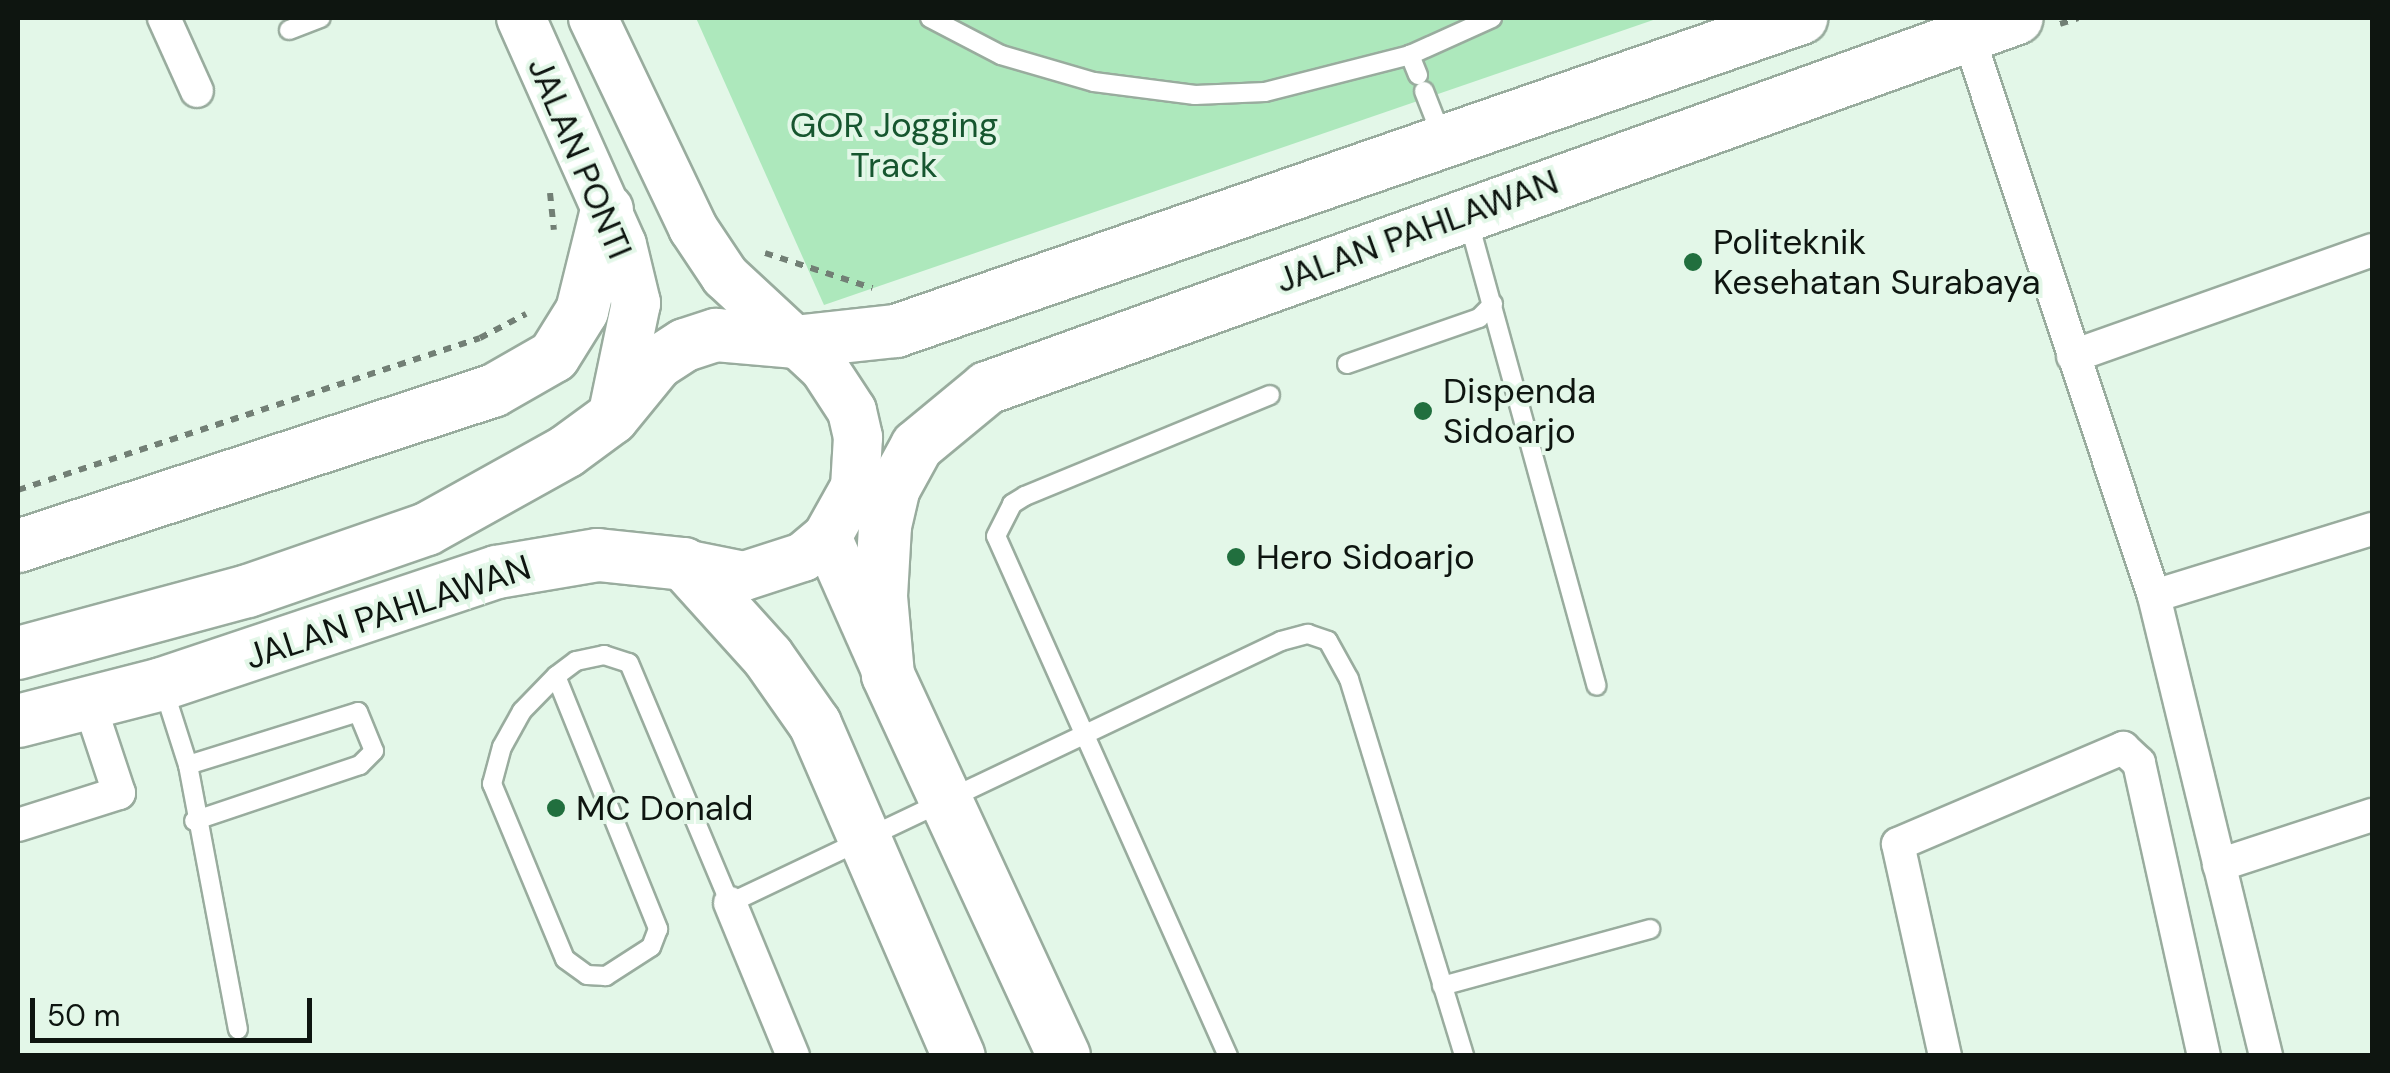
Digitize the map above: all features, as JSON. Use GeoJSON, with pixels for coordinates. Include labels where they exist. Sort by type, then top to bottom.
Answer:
{"type":"FeatureCollection","features":[{"type":"Feature","properties":{"kind":"main road","name":"JALAN PONTI"},"geometry":{"type":"LineString","coordinates":[[521,18],[607,210],[636,304],[612,418]]}},
{"type":"Feature","properties":{"kind":"main road","name":"JALAN PONTI"},"geometry":{"type":"LineString","coordinates":[[593,18],[693,228],[725,276],[794,342]]}},
{"type":"Feature","properties":{"kind":"main road","name":"JALAN PAHLAWAN"},"geometry":{"type":"LineString","coordinates":[[18,654],[248,591],[427,528],[523,477],[612,418],[657,363],[685,345],[749,333],[794,342],[848,340],[927,322],[1801,18]]}},
{"type":"Feature","properties":{"kind":"main road","name":"JALAN PAHLAWAN"},"geometry":{"type":"LineString","coordinates":[[888,674],[881,596],[885,526],[894,488],[917,446],[987,388],[1466,212],[1968,35],[2030,24]]}},
{"type":"Feature","properties":{"kind":"main road"},"geometry":{"type":"LineString","coordinates":[[18,546],[492,391],[554,356],[582,311],[607,210]]}},
{"type":"Feature","properties":{"kind":"main road","name":"JALAN PAHLAWAN"},"geometry":{"type":"LineString","coordinates":[[18,721],[162,684],[497,572],[598,555],[684,564],[713,574],[775,570],[827,537],[855,487],[858,436],[840,388],[794,342]]}},
{"type":"Feature","properties":{"kind":"main road"},"geometry":{"type":"LineString","coordinates":[[827,537],[1064,1056]]}},
{"type":"Feature","properties":{"kind":"main road"},"geometry":{"type":"LineString","coordinates":[[684,564],[768,657],[815,724],[960,1056]]}},
{"type":"Feature","properties":{"kind":"street"},"geometry":{"type":"LineString","coordinates":[[164,18],[197,90]]}},
{"type":"Feature","properties":{"kind":"street"},"geometry":{"type":"LineString","coordinates":[[1968,35],[2154,596],[2266,1056]]}},
{"type":"Feature","properties":{"kind":"street"},"geometry":{"type":"LineString","coordinates":[[2073,356],[2372,250]]}},
{"type":"Feature","properties":{"kind":"street"},"geometry":{"type":"LineString","coordinates":[[2154,596],[2372,529]]}},
{"type":"Feature","properties":{"kind":"street"},"geometry":{"type":"LineString","coordinates":[[18,825],[119,793],[89,703]]}},
{"type":"Feature","properties":{"kind":"street"},"geometry":{"type":"LineString","coordinates":[[1945,1056],[1898,844],[2123,748],[2140,764],[2204,1056]]}},
{"type":"Feature","properties":{"kind":"street"},"geometry":{"type":"LineString","coordinates":[[2220,865],[2372,815]]}},
{"type":"Feature","properties":{"kind":"street"},"geometry":{"type":"LineString","coordinates":[[730,903],[793,1056]]}},
{"type":"Feature","properties":{"kind":"lane"},"geometry":{"type":"LineString","coordinates":[[289,30],[321,18]]}},
{"type":"Feature","properties":{"kind":"lane"},"geometry":{"type":"LineString","coordinates":[[930,18],[1001,55],[1094,82],[1195,95],[1266,92],[1410,55],[1492,18]]}},
{"type":"Feature","properties":{"kind":"lane"},"geometry":{"type":"LineString","coordinates":[[1410,55],[1444,142]]}},
{"type":"Feature","properties":{"kind":"lane"},"geometry":{"type":"LineString","coordinates":[[1466,212],[1597,686]]}},
{"type":"Feature","properties":{"kind":"lane"},"geometry":{"type":"LineString","coordinates":[[1347,364],[1479,318],[1493,304]]}},
{"type":"Feature","properties":{"kind":"lane"},"geometry":{"type":"LineString","coordinates":[[1228,1056],[1087,732],[999,553],[996,536],[1003,519],[1025,496],[1270,394]]}},
{"type":"Feature","properties":{"kind":"lane"},"geometry":{"type":"LineString","coordinates":[[556,676],[658,929],[651,947],[606,976],[587,975],[565,959],[492,784],[502,746],[522,711],[556,676],[576,661],[604,655],[629,663],[730,903],[1281,641],[1308,634],[1328,641],[1349,679],[1464,1056]]}},
{"type":"Feature","properties":{"kind":"lane"},"geometry":{"type":"LineString","coordinates":[[162,684],[188,765],[194,821],[238,1029]]}},
{"type":"Feature","properties":{"kind":"lane"},"geometry":{"type":"LineString","coordinates":[[188,765],[358,712],[374,751],[360,765],[194,821]]}},
{"type":"Feature","properties":{"kind":"lane"},"geometry":{"type":"LineString","coordinates":[[1442,986],[1650,928]]}},
{"type":"Feature","properties":{"kind":"path"},"geometry":{"type":"LineString","coordinates":[[2030,24],[2078,18]]}},
{"type":"Feature","properties":{"kind":"path"},"geometry":{"type":"LineString","coordinates":[[548,184],[554,235]]}},
{"type":"Feature","properties":{"kind":"path"},"geometry":{"type":"LineString","coordinates":[[18,490],[480,338],[532,309]]}},
{"type":"Feature","properties":{"kind":"green space","name":"GOR Jogging Track"},"geometry":{"type":"Polygon","coordinates":[[[696,18],[1659,18],[824,305],[696,18]]]}},
{"type":"Feature","properties":{"kind":"place","name":"Politeknik Kesehatan Surabaya"},"geometry":{"type":"Point","coordinates":[1693,262]}},
{"type":"Feature","properties":{"kind":"place","name":"Dispenda Sidoarjo"},"geometry":{"type":"Point","coordinates":[1423,411]}},
{"type":"Feature","properties":{"kind":"place","name":"Hero Sidoarjo"},"geometry":{"type":"Point","coordinates":[1236,557]}},
{"type":"Feature","properties":{"kind":"place","name":"MC Donald"},"geometry":{"type":"Point","coordinates":[556,808]}}]}
